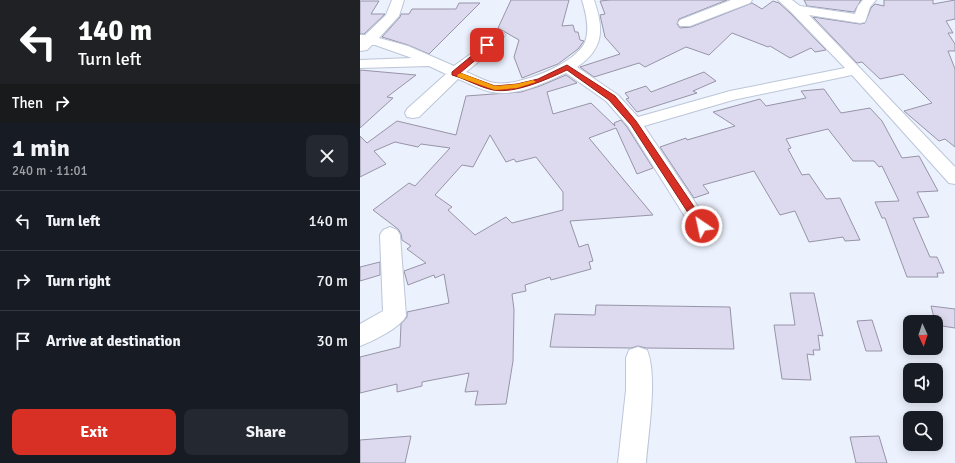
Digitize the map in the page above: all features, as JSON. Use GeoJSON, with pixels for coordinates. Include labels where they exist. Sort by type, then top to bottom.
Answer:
{"type":"FeatureCollection","features":[{"type":"Feature","properties":{"kind":"street"},"geometry":{"type":"LineString","coordinates":[[364,43],[392,16],[398,0]]}},
{"type":"Feature","properties":{"kind":"street"},"geometry":{"type":"LineString","coordinates":[[364,43],[418,54],[455,73],[495,88],[517,86],[540,80],[567,67],[586,53],[593,38],[594,21],[588,0]]}},
{"type":"Feature","properties":{"kind":"street"},"geometry":{"type":"LineString","coordinates":[[685,23],[741,0]]}},
{"type":"Feature","properties":{"kind":"street"},"geometry":{"type":"LineString","coordinates":[[790,4],[860,19],[864,6],[870,0]]}},
{"type":"Feature","properties":{"kind":"street"},"geometry":{"type":"LineString","coordinates":[[790,4],[855,70],[955,178]]}},
{"type":"Feature","properties":{"kind":"street"},"geometry":{"type":"LineString","coordinates":[[413,113],[455,73],[477,56],[498,35]]}},
{"type":"Feature","properties":{"kind":"street"},"geometry":{"type":"LineString","coordinates":[[360,64],[431,62]]}},
{"type":"Feature","properties":{"kind":"street"},"geometry":{"type":"LineString","coordinates":[[567,67],[612,98],[634,123],[702,226]]}},
{"type":"Feature","properties":{"kind":"street"},"geometry":{"type":"LineString","coordinates":[[634,123],[730,96],[855,70]]}},
{"type":"Feature","properties":{"kind":"street"},"geometry":{"type":"LineString","coordinates":[[938,159],[955,153]]}},
{"type":"Feature","properties":{"kind":"street"},"geometry":{"type":"LineString","coordinates":[[360,336],[395,316],[390,235]]}},
{"type":"Feature","properties":{"kind":"street"},"geometry":{"type":"LineString","coordinates":[[632,463],[639,390],[638,358]]}},
{"type":"Feature","properties":{"kind":"building"},"geometry":{"type":"Polygon","coordinates":[[[511,0],[569,0],[562,26],[573,25],[575,32],[578,32],[580,40],[584,41],[578,49],[558,64],[522,78],[514,57],[519,40],[498,28],[511,0]]]}},
{"type":"Feature","properties":{"kind":"building"},"geometry":{"type":"Polygon","coordinates":[[[727,0],[679,19],[677,24],[680,28],[691,27],[752,3],[762,9],[773,1],[779,3],[790,13],[826,50],[815,52],[811,48],[790,58],[770,46],[768,47],[732,33],[709,55],[686,47],[645,67],[639,63],[594,77],[580,67],[620,54],[605,37],[600,15],[605,14],[600,1],[727,0]]]}},
{"type":"Feature","properties":{"kind":"building"},"geometry":{"type":"Polygon","coordinates":[[[804,0],[861,0],[854,12],[807,6],[804,0]]]}},
{"type":"Feature","properties":{"kind":"building"},"geometry":{"type":"Polygon","coordinates":[[[884,0],[933,0],[933,4],[955,0],[955,19],[946,21],[953,33],[948,33],[955,44],[955,51],[948,51],[955,69],[955,147],[945,139],[939,141],[904,111],[932,103],[903,74],[880,79],[862,62],[857,63],[813,17],[860,24],[865,23],[871,8],[875,4],[884,6],[884,0]]]}},
{"type":"Feature","properties":{"kind":"building"},"geometry":{"type":"Polygon","coordinates":[[[360,1],[379,1],[371,14],[385,14],[364,34],[360,34],[360,1]]]}},
{"type":"Feature","properties":{"kind":"building"},"geometry":{"type":"Polygon","coordinates":[[[459,3],[480,3],[429,54],[408,45],[382,37],[401,14],[409,14],[412,9],[456,9],[459,3]]]}},
{"type":"Feature","properties":{"kind":"building"},"geometry":{"type":"Polygon","coordinates":[[[360,70],[416,75],[387,97],[393,98],[360,128],[360,70]]]}},
{"type":"Feature","properties":{"kind":"building"},"geometry":{"type":"Polygon","coordinates":[[[704,72],[716,81],[693,91],[697,93],[637,112],[626,99],[629,98],[625,93],[646,86],[651,92],[704,72]]]}},
{"type":"Feature","properties":{"kind":"building"},"geometry":{"type":"Polygon","coordinates":[[[566,75],[577,83],[547,92],[553,114],[591,103],[615,126],[614,123],[621,120],[653,168],[637,174],[616,128],[589,138],[653,215],[570,221],[579,247],[588,244],[593,261],[589,262],[591,269],[551,280],[550,277],[525,285],[526,291],[512,294],[514,310],[513,361],[506,404],[475,405],[478,391],[465,392],[469,373],[422,382],[422,386],[397,392],[397,384],[360,393],[360,357],[400,347],[401,324],[407,317],[407,312],[449,303],[444,274],[435,278],[434,275],[408,285],[404,271],[426,263],[407,249],[411,246],[402,240],[398,229],[373,210],[409,183],[415,186],[450,148],[421,144],[418,147],[395,142],[374,151],[386,164],[360,177],[360,136],[367,143],[397,121],[456,135],[466,96],[521,92],[566,75]],[[490,135],[473,167],[462,165],[435,195],[452,207],[448,210],[475,235],[506,217],[512,223],[563,210],[563,192],[536,157],[516,162],[514,159],[506,162],[490,135]]]}},
{"type":"Feature","properties":{"kind":"building"},"geometry":{"type":"Polygon","coordinates":[[[824,89],[841,113],[870,108],[882,121],[902,158],[919,156],[938,191],[917,192],[929,217],[913,218],[930,257],[937,257],[944,273],[937,273],[938,277],[907,277],[885,218],[882,218],[875,202],[899,201],[882,166],[879,167],[874,161],[853,161],[828,129],[786,139],[791,148],[788,149],[802,175],[809,174],[826,199],[840,198],[860,240],[845,241],[843,237],[809,242],[795,211],[780,215],[754,171],[703,185],[709,193],[694,198],[660,147],[686,138],[687,140],[735,126],[713,112],[760,99],[766,106],[806,98],[801,91],[824,89]]]}},
{"type":"Feature","properties":{"kind":"building"},"geometry":{"type":"Polygon","coordinates":[[[380,262],[380,275],[360,281],[360,267],[380,262]]]}},
{"type":"Feature","properties":{"kind":"building"},"geometry":{"type":"Polygon","coordinates":[[[790,293],[814,293],[823,336],[818,335],[820,350],[813,350],[814,355],[807,354],[811,380],[782,379],[774,325],[795,325],[790,293]]]}},
{"type":"Feature","properties":{"kind":"building"},"geometry":{"type":"Polygon","coordinates":[[[596,305],[730,307],[734,349],[646,348],[638,346],[631,348],[550,347],[555,314],[595,315],[596,305]]]}},
{"type":"Feature","properties":{"kind":"building"},"geometry":{"type":"Polygon","coordinates":[[[931,306],[955,309],[955,328],[943,326],[943,315],[933,315],[931,306]]]}},
{"type":"Feature","properties":{"kind":"building"},"geometry":{"type":"Polygon","coordinates":[[[872,320],[882,351],[866,351],[857,321],[872,320]]]}},
{"type":"Feature","properties":{"kind":"building"},"geometry":{"type":"Polygon","coordinates":[[[411,436],[405,463],[360,463],[360,440],[411,436]]]}},
{"type":"Feature","properties":{"kind":"building"},"geometry":{"type":"Polygon","coordinates":[[[879,436],[887,463],[856,463],[850,437],[879,436]]]}},
{"type":"Feature","properties":{"kind":"slow traffic"},"geometry":{"type":"LineString","coordinates":[[461,75],[495,88],[517,86],[533,82]]}},
{"type":"Feature","properties":{"kind":"route"},"geometry":{"type":"LineString","coordinates":[[487,45],[477,56],[455,73],[495,88],[517,86],[540,80],[567,67],[612,98],[634,123],[702,226]]}}]}
